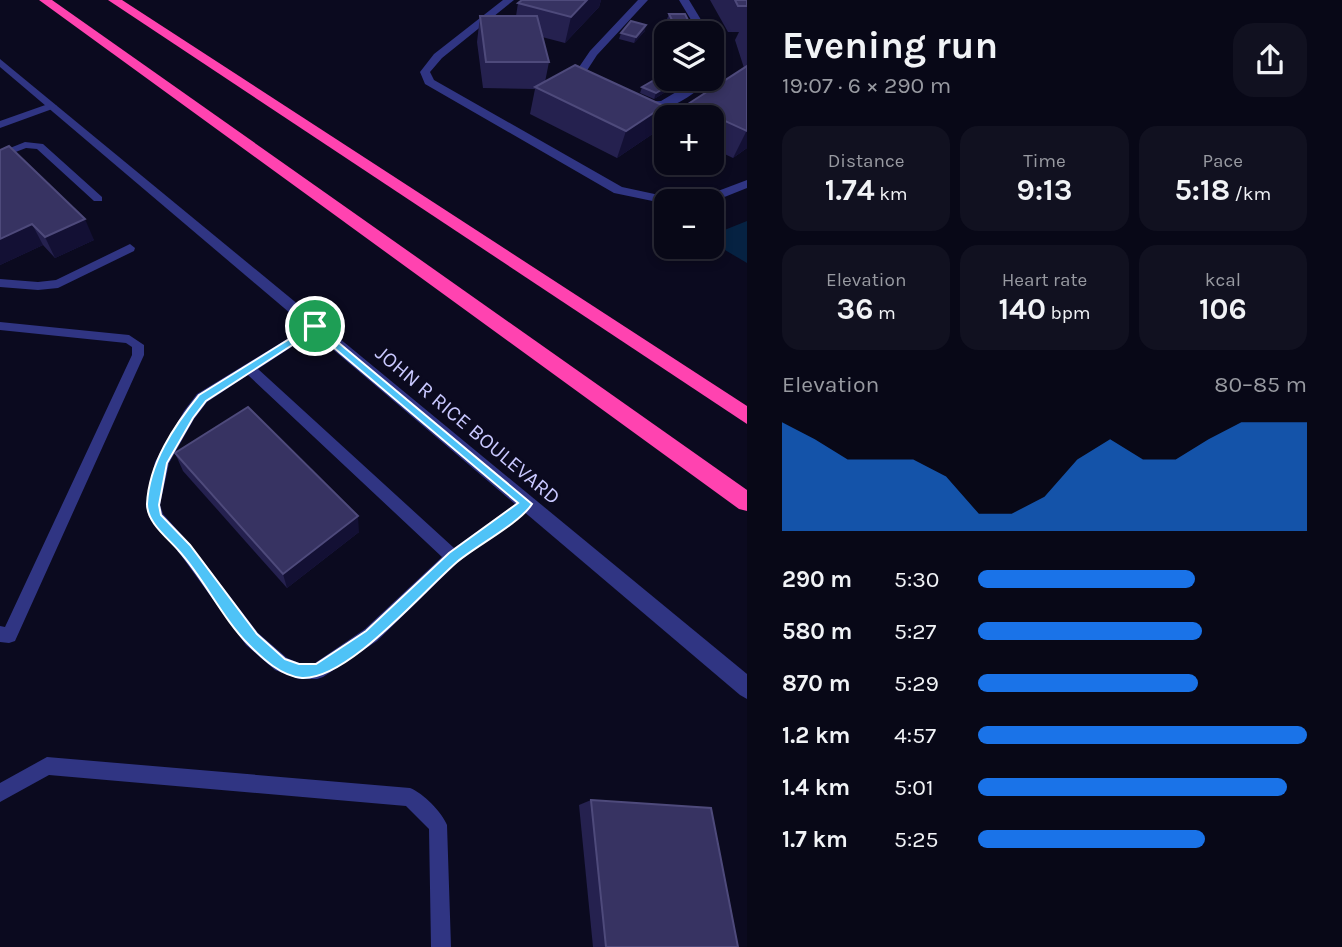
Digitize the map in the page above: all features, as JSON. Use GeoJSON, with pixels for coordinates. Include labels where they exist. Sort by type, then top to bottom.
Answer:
{"type":"FeatureCollection","features":[{"type":"Feature","properties":{"kind":"highway"},"geometry":{"type":"LineString","coordinates":[[45,0],[747,502]]}},
{"type":"Feature","properties":{"kind":"highway"},"geometry":{"type":"LineString","coordinates":[[114,0],[747,416]]}},
{"type":"Feature","properties":{"kind":"street"},"geometry":{"type":"LineString","coordinates":[[509,0],[438,56],[425,72],[429,82],[618,190],[654,198]]}},
{"type":"Feature","properties":{"kind":"street"},"geometry":{"type":"LineString","coordinates":[[608,93],[591,84],[580,73],[588,57],[632,16],[643,0]]}},
{"type":"Feature","properties":{"kind":"street"},"geometry":{"type":"LineString","coordinates":[[684,0],[697,21]]}},
{"type":"Feature","properties":{"kind":"street","name":"JOHN R RICE BOULEVARD"},"geometry":{"type":"LineString","coordinates":[[0,62],[747,688]]}},
{"type":"Feature","properties":{"kind":"street"},"geometry":{"type":"LineString","coordinates":[[628,101],[651,108],[681,97],[689,91]]}},
{"type":"Feature","properties":{"kind":"street"},"geometry":{"type":"LineString","coordinates":[[0,125],[51,106]]}},
{"type":"Feature","properties":{"kind":"street"},"geometry":{"type":"LineString","coordinates":[[724,193],[747,184]]}},
{"type":"Feature","properties":{"kind":"lane"},"geometry":{"type":"LineString","coordinates":[[0,155],[25,145],[40,146],[97,200]]}},
{"type":"Feature","properties":{"kind":"lane"},"geometry":{"type":"LineString","coordinates":[[0,283],[38,286],[58,284],[130,248]]}},
{"type":"Feature","properties":{"kind":"lane"},"geometry":{"type":"LineString","coordinates":[[0,326],[129,339],[138,345],[138,355],[9,635],[0,634]]}},
{"type":"Feature","properties":{"kind":"lane"},"geometry":{"type":"LineString","coordinates":[[315,326],[202,398],[162,462],[153,505],[156,517],[185,549],[252,639],[281,664],[299,671],[317,671],[371,635],[453,557],[526,504]]}},
{"type":"Feature","properties":{"kind":"lane"},"geometry":{"type":"LineString","coordinates":[[249,368],[453,557]]}},
{"type":"Feature","properties":{"kind":"lane"},"geometry":{"type":"LineString","coordinates":[[0,793],[47,766],[410,797],[438,825],[441,947]]}},
{"type":"Feature","properties":{"kind":"water"},"geometry":{"type":"Polygon","coordinates":[[[747,221],[747,263],[725,250],[724,230],[747,221]]]}},
{"type":"Feature","properties":{"kind":"building"},"geometry":{"type":"Polygon","coordinates":[[[522,0],[587,0],[571,17],[518,3],[522,0]]]}},
{"type":"Feature","properties":{"kind":"building"},"geometry":{"type":"Polygon","coordinates":[[[735,0],[747,0],[747,6],[738,6],[735,0]]]}},
{"type":"Feature","properties":{"kind":"building"},"geometry":{"type":"Polygon","coordinates":[[[669,14],[685,14],[688,21],[672,21],[669,14]]]}},
{"type":"Feature","properties":{"kind":"building"},"geometry":{"type":"Polygon","coordinates":[[[480,16],[537,16],[549,62],[486,62],[480,16]]]}},
{"type":"Feature","properties":{"kind":"building"},"geometry":{"type":"Polygon","coordinates":[[[631,21],[646,25],[636,37],[621,33],[631,21]]]}},
{"type":"Feature","properties":{"kind":"building"},"geometry":{"type":"Polygon","coordinates":[[[575,65],[662,105],[654,105],[654,113],[626,131],[535,87],[575,65]]]}},
{"type":"Feature","properties":{"kind":"building"},"geometry":{"type":"Polygon","coordinates":[[[747,66],[747,131],[724,120],[724,105],[688,104],[708,91],[724,91],[724,81],[747,66]]]}},
{"type":"Feature","properties":{"kind":"building"},"geometry":{"type":"Polygon","coordinates":[[[654,80],[654,91],[659,91],[656,93],[642,87],[654,80]]]}},
{"type":"Feature","properties":{"kind":"building"},"geometry":{"type":"Polygon","coordinates":[[[9,146],[85,219],[45,237],[32,224],[0,239],[0,150],[9,146]]]}},
{"type":"Feature","properties":{"kind":"building"},"geometry":{"type":"Polygon","coordinates":[[[248,407],[358,516],[283,574],[175,453],[248,407]]]}},
{"type":"Feature","properties":{"kind":"building"},"geometry":{"type":"Polygon","coordinates":[[[591,800],[711,808],[738,947],[606,947],[591,800]]]}},
{"type":"Feature","properties":{"kind":"route"},"geometry":{"type":"LineString","coordinates":[[315,326],[526,504],[453,557],[371,635],[317,671],[299,671],[281,664],[252,639],[185,549],[156,517],[153,505],[162,462],[202,398],[315,326]]}}]}
